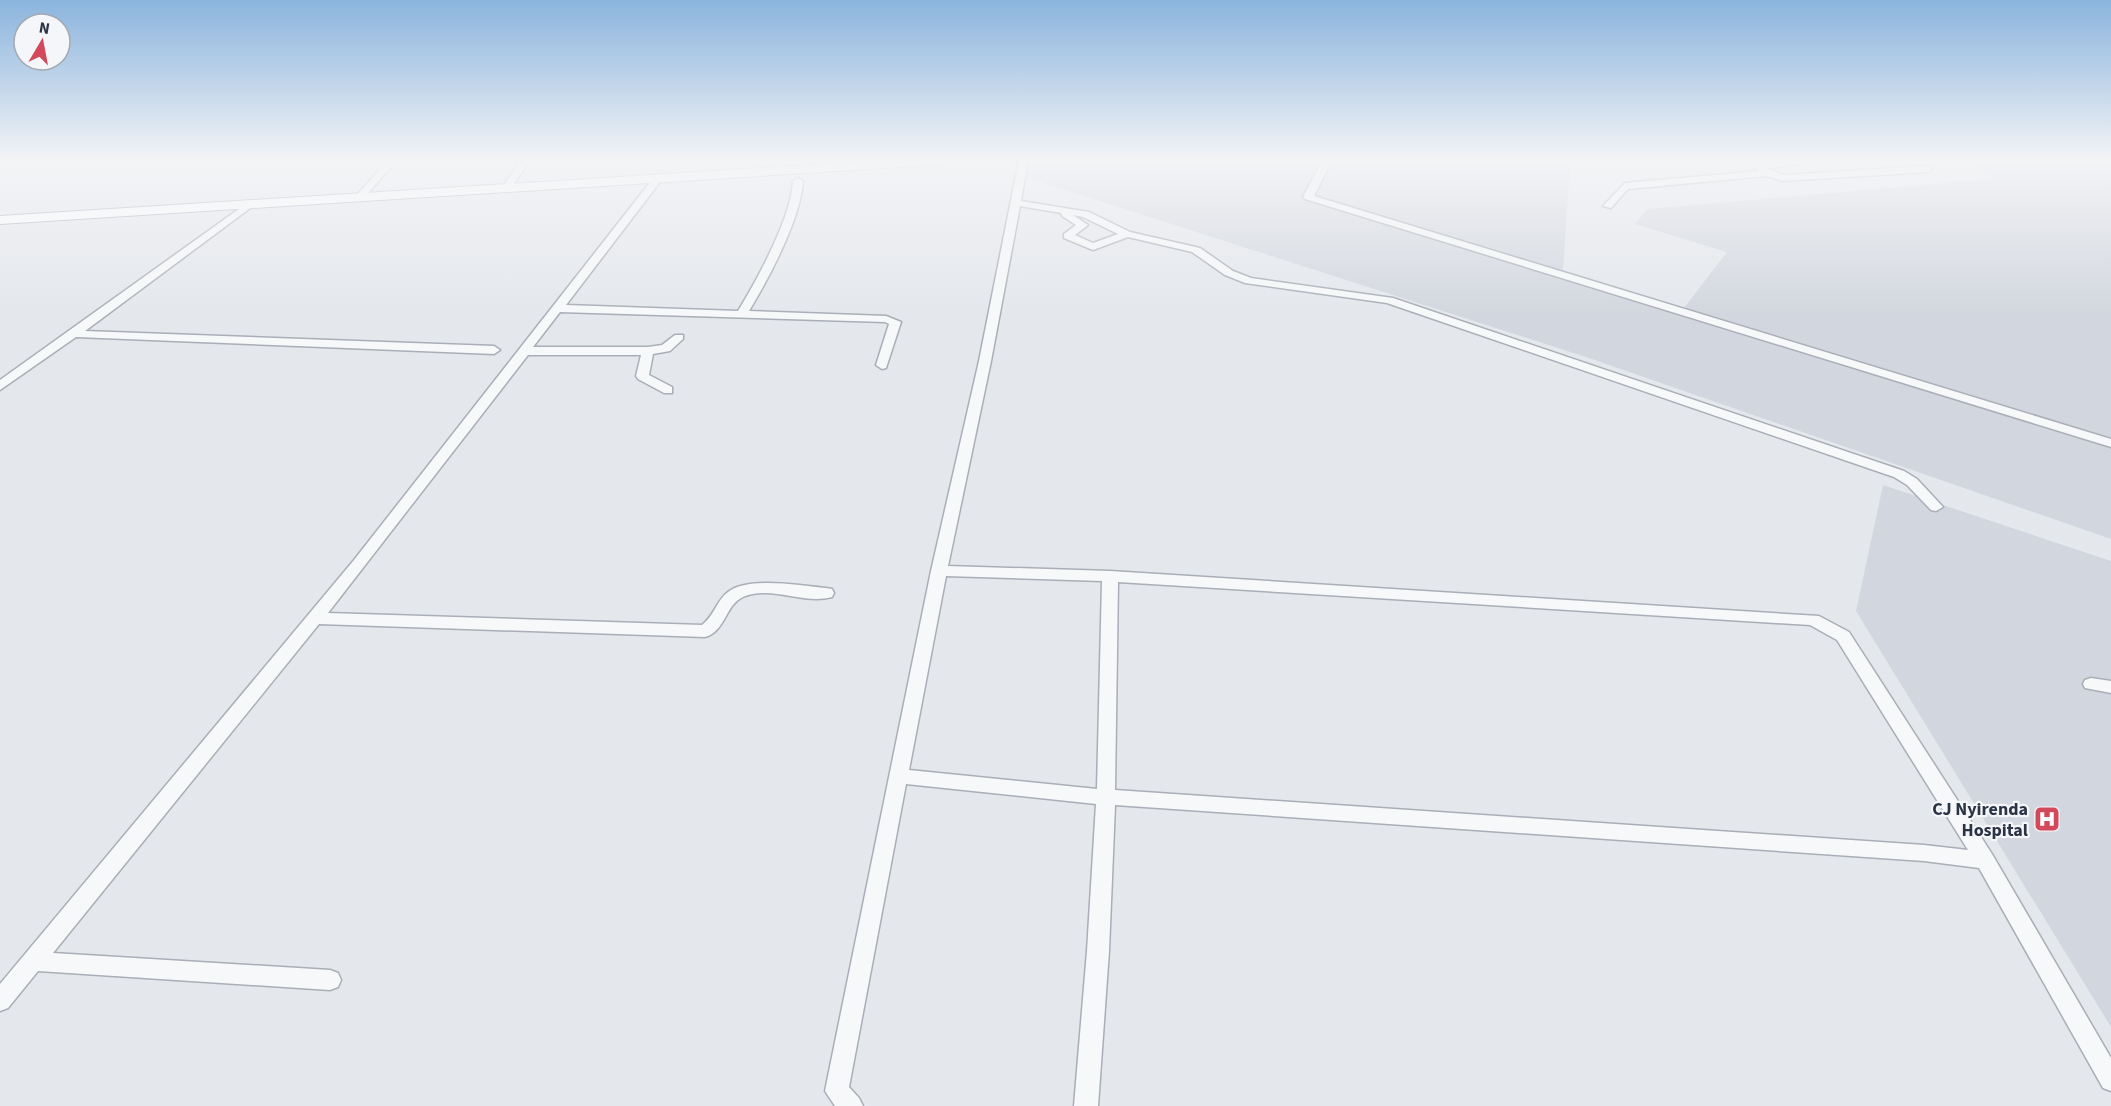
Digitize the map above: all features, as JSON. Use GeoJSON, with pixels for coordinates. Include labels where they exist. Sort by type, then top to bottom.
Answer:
{"type":"FeatureCollection","features":[{"type":"Feature","properties":{"kind":"main road"},"geometry":{"type":"LineString","coordinates":[[0,220],[131,212]]}},
{"type":"Feature","properties":{"kind":"street"},"geometry":{"type":"LineString","coordinates":[[0,386],[76,334],[240,212]]}},
{"type":"Feature","properties":{"kind":"street"},"geometry":{"type":"LineString","coordinates":[[0,1001],[442,460],[555,308],[631,212]]}},
{"type":"Feature","properties":{"kind":"street"},"geometry":{"type":"LineString","coordinates":[[742,314],[760,282],[791,212]]}},
{"type":"Feature","properties":{"kind":"street"},"geometry":{"type":"LineString","coordinates":[[851,1106],[837,1091],[939,571],[1016,212]]}},
{"type":"Feature","properties":{"kind":"street"},"geometry":{"type":"LineString","coordinates":[[1057,212],[1081,223],[1082,226],[1067,234],[1093,247],[1127,234]]}},
{"type":"Feature","properties":{"kind":"street"},"geometry":{"type":"LineString","coordinates":[[1067,212],[1095,217],[1127,234],[1196,250],[1229,273],[1249,281],[1389,300],[1899,474],[1920,486],[1928,502],[1936,507]]}},
{"type":"Feature","properties":{"kind":"street"},"geometry":{"type":"LineString","coordinates":[[1356,212],[2111,443]]}},
{"type":"Feature","properties":{"kind":"street"},"geometry":{"type":"LineString","coordinates":[[555,308],[892,321],[895,322],[893,331],[882,365]]}},
{"type":"Feature","properties":{"kind":"street"},"geometry":{"type":"LineString","coordinates":[[76,334],[494,350]]}},
{"type":"Feature","properties":{"kind":"street"},"geometry":{"type":"LineString","coordinates":[[523,351],[648,351],[666,348],[679,337]]}},
{"type":"Feature","properties":{"kind":"street"},"geometry":{"type":"LineString","coordinates":[[648,351],[643,378],[668,390]]}},
{"type":"Feature","properties":{"kind":"street"},"geometry":{"type":"LineString","coordinates":[[939,571],[1110,576],[1813,620],[1844,636],[1985,860],[2111,1080]]}},
{"type":"Feature","properties":{"kind":"street"},"geometry":{"type":"LineString","coordinates":[[1086,1106],[1106,796],[1110,576]]}},
{"type":"Feature","properties":{"kind":"street"},"geometry":{"type":"LineString","coordinates":[[314,618],[705,631],[715,624],[732,596],[744,590],[826,593]]}},
{"type":"Feature","properties":{"kind":"street"},"geometry":{"type":"LineString","coordinates":[[2091,684],[2111,687]]}},
{"type":"Feature","properties":{"kind":"street"},"geometry":{"type":"LineString","coordinates":[[900,776],[1106,796],[1985,860]]}},
{"type":"Feature","properties":{"kind":"street"},"geometry":{"type":"LineString","coordinates":[[32,961],[330,980]]}},
{"type":"Feature","properties":{"kind":"shaded area"},"geometry":{"type":"Polygon","coordinates":[[[1133,212],[1567,212],[1563,270],[1684,308],[1727,252],[1635,224],[1646,212],[2111,212],[2111,539],[1586,357],[1133,212]]]}},
{"type":"Feature","properties":{"kind":"shaded area","name":"CJ Nyirenda Hospital"},"geometry":{"type":"Polygon","coordinates":[[[1883,485],[2111,561],[2111,1027],[1856,611],[1883,485]]]}},
{"type":"Feature","properties":{"kind":"place","name":"CJ Nyirenda Hospital"},"geometry":{"type":"Point","coordinates":[2047,819]}}]}
